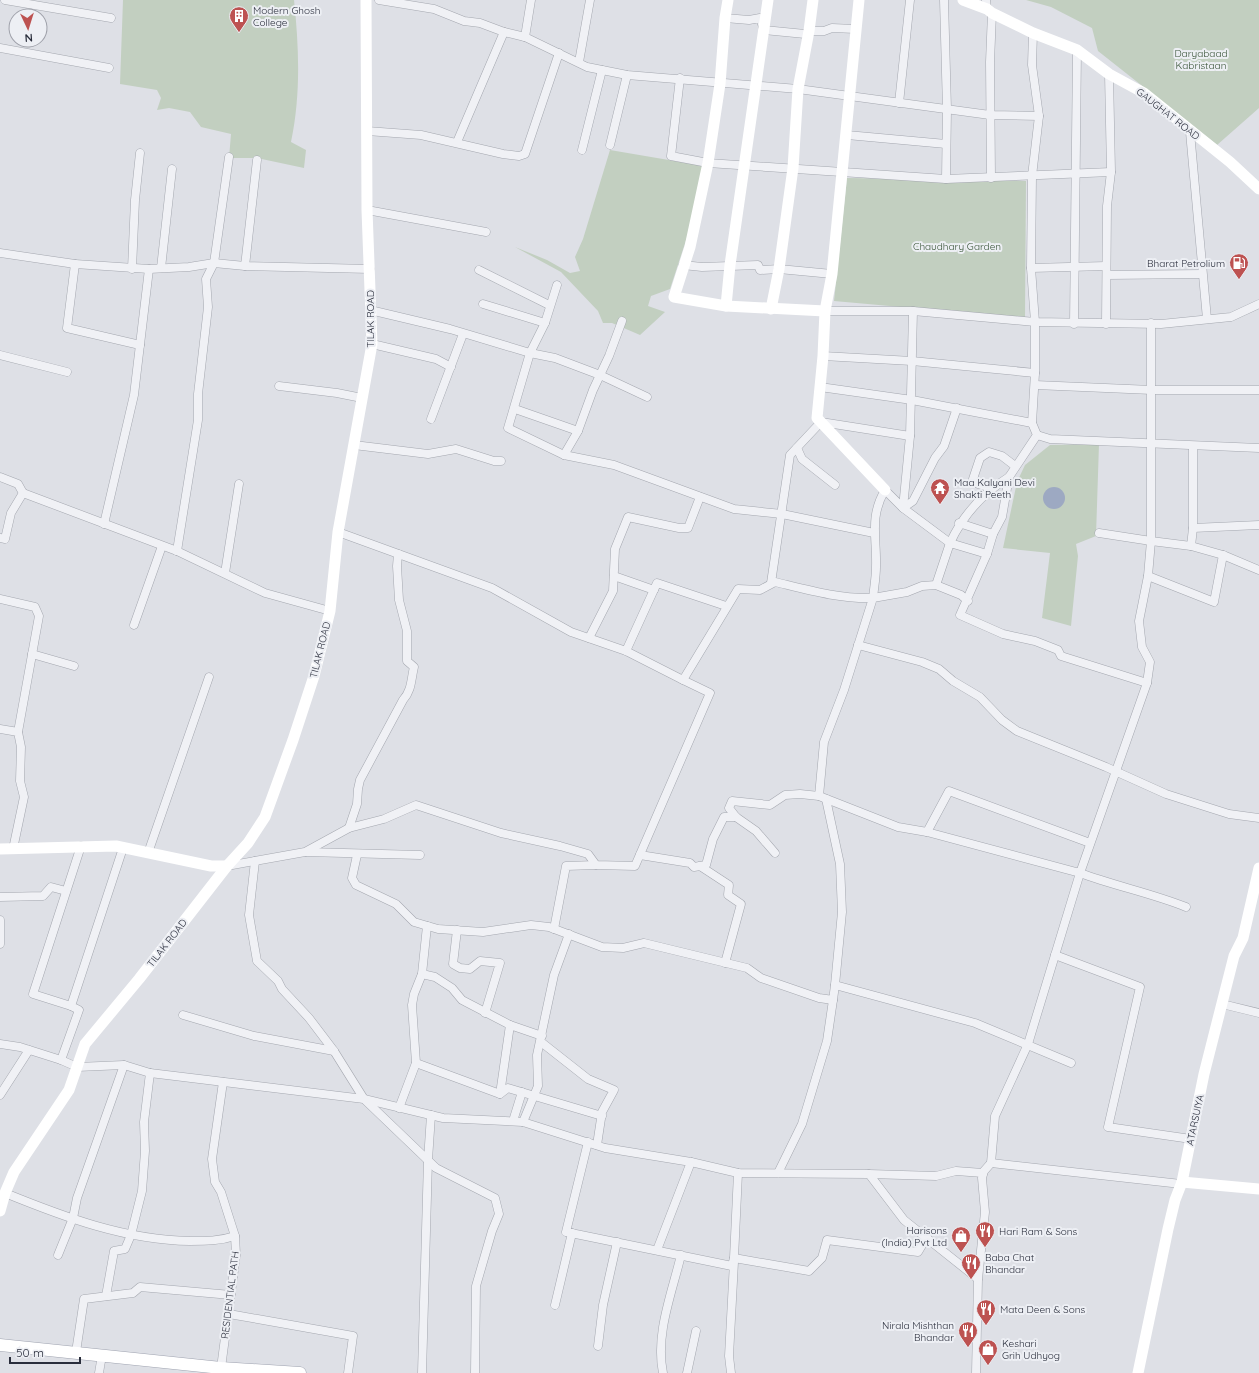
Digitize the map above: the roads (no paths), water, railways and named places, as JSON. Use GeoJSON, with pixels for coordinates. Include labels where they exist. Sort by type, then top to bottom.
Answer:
{"type":"FeatureCollection","features":[{"type":"Feature","properties":{"kind":"main road"},"geometry":{"type":"LineString","coordinates":[[0,1345],[242,1371],[300,1373]]}},
{"type":"Feature","properties":{"kind":"street"},"geometry":{"type":"LineString","coordinates":[[5,0],[111,18]]}},
{"type":"Feature","properties":{"kind":"street","name":"TILAK ROAD"},"geometry":{"type":"LineString","coordinates":[[0,1211],[5,1193],[14,1172],[69,1090],[86,1044],[227,866],[248,843],[264,817],[293,740],[314,676],[330,611],[338,532],[372,344],[367,210],[366,0]]}},
{"type":"Feature","properties":{"kind":"street"},"geometry":{"type":"LineString","coordinates":[[380,0],[434,9],[464,21],[480,23],[504,32],[525,37],[587,67],[627,75],[680,78],[755,87],[798,89],[990,115],[1039,116]]}},
{"type":"Feature","properties":{"kind":"street"},"geometry":{"type":"LineString","coordinates":[[525,37],[531,0]]}},
{"type":"Feature","properties":{"kind":"street"},"geometry":{"type":"LineString","coordinates":[[579,62],[590,0]]}},
{"type":"Feature","properties":{"kind":"street"},"geometry":{"type":"LineString","coordinates":[[728,0],[725,18],[720,84],[708,163],[690,247],[674,297],[726,306],[825,311],[913,311],[1074,324],[1161,324],[1231,316],[1259,304]]}},
{"type":"Feature","properties":{"kind":"street"},"geometry":{"type":"LineString","coordinates":[[726,306],[730,265],[746,164],[755,87],[768,0]]}},
{"type":"Feature","properties":{"kind":"street"},"geometry":{"type":"LineString","coordinates":[[771,309],[779,269],[793,168],[798,89],[809,31],[813,0]]}},
{"type":"Feature","properties":{"kind":"street"},"geometry":{"type":"LineString","coordinates":[[859,0],[855,29],[856,48],[832,274],[825,311],[823,356],[817,418],[903,508],[950,543],[987,554]]}},
{"type":"Feature","properties":{"kind":"street"},"geometry":{"type":"LineString","coordinates":[[899,103],[910,0]]}},
{"type":"Feature","properties":{"kind":"street"},"geometry":{"type":"LineString","coordinates":[[944,0],[947,109],[946,179]]}},
{"type":"Feature","properties":{"kind":"street","name":"GAUGHAT ROAD"},"geometry":{"type":"LineString","coordinates":[[963,0],[988,7],[1033,33],[1077,50],[1109,74],[1144,93],[1190,132],[1230,162],[1258,189]]}},
{"type":"Feature","properties":{"kind":"street"},"geometry":{"type":"LineString","coordinates":[[988,7],[991,178]]}},
{"type":"Feature","properties":{"kind":"street"},"geometry":{"type":"LineString","coordinates":[[725,18],[750,20],[760,18],[764,30]]}},
{"type":"Feature","properties":{"kind":"street"},"geometry":{"type":"LineString","coordinates":[[764,30],[805,34],[809,31],[824,31],[832,28],[855,29]]}},
{"type":"Feature","properties":{"kind":"street"},"geometry":{"type":"LineString","coordinates":[[457,142],[504,32]]}},
{"type":"Feature","properties":{"kind":"street"},"geometry":{"type":"LineString","coordinates":[[1033,33],[1032,65],[1039,116],[1032,176],[1031,268],[1035,322],[1035,385],[1032,424],[1037,434],[1050,440],[1259,448]]}},
{"type":"Feature","properties":{"kind":"street"},"geometry":{"type":"LineString","coordinates":[[0,48],[109,68]]}},
{"type":"Feature","properties":{"kind":"street"},"geometry":{"type":"LineString","coordinates":[[1074,324],[1077,50]]}},
{"type":"Feature","properties":{"kind":"street"},"geometry":{"type":"LineString","coordinates":[[367,130],[403,132],[457,142],[503,154],[519,156],[525,154],[559,53]]}},
{"type":"Feature","properties":{"kind":"street"},"geometry":{"type":"LineString","coordinates":[[582,150],[602,70]]}},
{"type":"Feature","properties":{"kind":"street"},"geometry":{"type":"LineString","coordinates":[[1106,324],[1107,206],[1111,172],[1109,74]]}},
{"type":"Feature","properties":{"kind":"street"},"geometry":{"type":"LineString","coordinates":[[610,145],[627,75]]}},
{"type":"Feature","properties":{"kind":"street"},"geometry":{"type":"LineString","coordinates":[[680,78],[671,156],[708,163],[746,164],[946,179],[1111,172]]}},
{"type":"Feature","properties":{"kind":"street"},"geometry":{"type":"LineString","coordinates":[[1190,132],[1207,319]]}},
{"type":"Feature","properties":{"kind":"street"},"geometry":{"type":"LineString","coordinates":[[847,135],[946,144]]}},
{"type":"Feature","properties":{"kind":"street"},"geometry":{"type":"LineString","coordinates":[[132,269],[135,200],[140,153]]}},
{"type":"Feature","properties":{"kind":"street"},"geometry":{"type":"LineString","coordinates":[[177,551],[198,420],[198,394],[208,307],[206,279],[214,263],[230,156]]}},
{"type":"Feature","properties":{"kind":"street"},"geometry":{"type":"LineString","coordinates":[[245,266],[257,160]]}},
{"type":"Feature","properties":{"kind":"street"},"geometry":{"type":"LineString","coordinates":[[161,268],[172,169]]}},
{"type":"Feature","properties":{"kind":"street"},"geometry":{"type":"LineString","coordinates":[[367,210],[486,232]]}},
{"type":"Feature","properties":{"kind":"street"},"geometry":{"type":"LineString","coordinates":[[0,253],[75,264],[132,269],[189,267],[214,263],[245,266],[370,269]]}},
{"type":"Feature","properties":{"kind":"street"},"geometry":{"type":"LineString","coordinates":[[75,264],[67,328],[140,345]]}},
{"type":"Feature","properties":{"kind":"street"},"geometry":{"type":"LineString","coordinates":[[684,265],[702,267],[758,265],[760,270],[779,269],[832,274]]}},
{"type":"Feature","properties":{"kind":"street"},"geometry":{"type":"LineString","coordinates":[[1031,268],[1074,267],[1106,270],[1202,274]]}},
{"type":"Feature","properties":{"kind":"street"},"geometry":{"type":"LineString","coordinates":[[104,524],[134,395],[149,269]]}},
{"type":"Feature","properties":{"kind":"street"},"geometry":{"type":"LineString","coordinates":[[479,270],[550,305]]}},
{"type":"Feature","properties":{"kind":"street"},"geometry":{"type":"LineString","coordinates":[[558,285],[545,323],[530,354],[515,409],[508,428],[564,455],[614,465],[734,509],[782,514],[874,533]]}},
{"type":"Feature","properties":{"kind":"street"},"geometry":{"type":"LineString","coordinates":[[483,304],[545,323]]}},
{"type":"Feature","properties":{"kind":"street"},"geometry":{"type":"LineString","coordinates":[[370,310],[463,334],[530,354],[555,358],[600,375],[647,397]]}},
{"type":"Feature","properties":{"kind":"street"},"geometry":{"type":"LineString","coordinates":[[903,508],[912,400],[913,311]]}},
{"type":"Feature","properties":{"kind":"street"},"geometry":{"type":"LineString","coordinates":[[564,455],[578,431],[593,390],[622,321]]}},
{"type":"Feature","properties":{"kind":"street"},"geometry":{"type":"LineString","coordinates":[[976,1373],[978,1279],[985,1212],[982,1176],[991,1163],[995,1116],[1028,1044],[1080,873],[1147,683],[1150,662],[1142,647],[1139,621],[1148,576],[1151,541],[1152,323]]}},
{"type":"Feature","properties":{"kind":"street"},"geometry":{"type":"LineString","coordinates":[[431,419],[463,334]]}},
{"type":"Feature","properties":{"kind":"street"},"geometry":{"type":"LineString","coordinates":[[372,344],[436,359],[451,367]]}},
{"type":"Feature","properties":{"kind":"street"},"geometry":{"type":"LineString","coordinates":[[0,355],[67,372]]}},
{"type":"Feature","properties":{"kind":"street"},"geometry":{"type":"LineString","coordinates":[[823,356],[912,361],[1035,373]]}},
{"type":"Feature","properties":{"kind":"street"},"geometry":{"type":"LineString","coordinates":[[1035,385],[1152,390],[1259,390]]}},
{"type":"Feature","properties":{"kind":"street"},"geometry":{"type":"LineString","coordinates":[[279,386],[337,393],[362,398]]}},
{"type":"Feature","properties":{"kind":"street"},"geometry":{"type":"LineString","coordinates":[[820,387],[912,400],[1032,424]]}},
{"type":"Feature","properties":{"kind":"street"},"geometry":{"type":"LineString","coordinates":[[903,508],[913,501],[935,458],[944,446],[956,408]]}},
{"type":"Feature","properties":{"kind":"street"},"geometry":{"type":"LineString","coordinates":[[515,409],[578,431]]}},
{"type":"Feature","properties":{"kind":"street"},"geometry":{"type":"LineString","coordinates":[[821,422],[910,436]]}},
{"type":"Feature","properties":{"kind":"street"},"geometry":{"type":"LineString","coordinates":[[771,583],[790,455],[821,422]]}},
{"type":"Feature","properties":{"kind":"street"},"geometry":{"type":"LineString","coordinates":[[1037,434],[1009,477],[1002,517],[993,534],[987,554],[968,601],[960,615],[1003,634],[1035,641],[1058,650],[1061,656],[1147,683]]}},
{"type":"Feature","properties":{"kind":"street"},"geometry":{"type":"LineString","coordinates":[[354,445],[428,454],[456,449],[494,461],[501,461]]}},
{"type":"Feature","properties":{"kind":"street"},"geometry":{"type":"LineString","coordinates":[[1191,546],[1194,528],[1193,446]]}},
{"type":"Feature","properties":{"kind":"street"},"geometry":{"type":"LineString","coordinates":[[797,448],[802,459],[835,485]]}},
{"type":"Feature","properties":{"kind":"street"},"geometry":{"type":"LineString","coordinates":[[992,488],[978,484],[973,479],[980,458],[989,452],[1002,456],[1015,466]]}},
{"type":"Feature","properties":{"kind":"street"},"geometry":{"type":"LineString","coordinates":[[0,476],[18,484],[23,493],[177,551],[265,593],[330,611]]}},
{"type":"Feature","properties":{"kind":"street"},"geometry":{"type":"LineString","coordinates":[[936,585],[950,543],[959,523],[992,488],[1009,477]]}},
{"type":"Feature","properties":{"kind":"street"},"geometry":{"type":"LineString","coordinates":[[225,573],[239,484]]}},
{"type":"Feature","properties":{"kind":"street"},"geometry":{"type":"LineString","coordinates":[[778,1173],[802,1124],[827,1041],[836,985],[842,912],[840,864],[822,798],[824,742],[844,690],[873,598],[876,567],[874,533],[878,505],[885,490]]}},
{"type":"Feature","properties":{"kind":"street"},"geometry":{"type":"LineString","coordinates":[[0,538],[5,539],[11,513],[23,493]]}},
{"type":"Feature","properties":{"kind":"street"},"geometry":{"type":"LineString","coordinates":[[589,638],[613,591],[615,549],[628,517],[679,528],[688,528],[700,497]]}},
{"type":"Feature","properties":{"kind":"street"},"geometry":{"type":"LineString","coordinates":[[959,523],[993,534]]}},
{"type":"Feature","properties":{"kind":"street"},"geometry":{"type":"LineString","coordinates":[[1194,528],[1259,525]]}},
{"type":"Feature","properties":{"kind":"street"},"geometry":{"type":"LineString","coordinates":[[338,532],[492,588],[572,632],[626,651],[710,693],[635,866],[566,866],[554,929]]}},
{"type":"Feature","properties":{"kind":"street"},"geometry":{"type":"LineString","coordinates":[[1099,532],[1191,546],[1223,555],[1259,570]]}},
{"type":"Feature","properties":{"kind":"street"},"geometry":{"type":"LineString","coordinates":[[134,625],[162,546]]}},
{"type":"Feature","properties":{"kind":"street"},"geometry":{"type":"LineString","coordinates":[[348,828],[357,804],[360,780],[404,700],[410,693],[412,686],[414,667],[407,661],[408,631],[399,600],[397,566],[398,554]]}},
{"type":"Feature","properties":{"kind":"street"},"geometry":{"type":"LineString","coordinates":[[1148,576],[1214,602],[1223,555]]}},
{"type":"Feature","properties":{"kind":"street"},"geometry":{"type":"LineString","coordinates":[[614,576],[654,590]]}},
{"type":"Feature","properties":{"kind":"street"},"geometry":{"type":"LineString","coordinates":[[684,680],[707,642],[726,606],[738,589],[760,590],[775,582],[820,594],[850,599],[873,598],[907,592],[922,586],[936,585],[961,595],[968,601]]}},
{"type":"Feature","properties":{"kind":"street"},"geometry":{"type":"LineString","coordinates":[[626,651],[657,583],[661,583],[726,606]]}},
{"type":"Feature","properties":{"kind":"street"},"geometry":{"type":"LineString","coordinates":[[0,599],[35,607],[39,616],[18,732],[21,747],[20,781],[24,797],[13,848]]}},
{"type":"Feature","properties":{"kind":"street"},"geometry":{"type":"LineString","coordinates":[[858,645],[922,662],[939,669],[953,681],[980,697],[1002,720],[1017,731],[1116,771],[1166,794],[1230,814],[1259,818]]}},
{"type":"Feature","properties":{"kind":"street"},"geometry":{"type":"LineString","coordinates":[[32,654],[74,666]]}},
{"type":"Feature","properties":{"kind":"street"},"geometry":{"type":"LineString","coordinates":[[148,853],[209,677]]}},
{"type":"Feature","properties":{"kind":"street"},"geometry":{"type":"LineString","coordinates":[[0,729],[18,732]]}},
{"type":"Feature","properties":{"kind":"street"},"geometry":{"type":"LineString","coordinates":[[927,832],[949,792],[1090,843]]}},
{"type":"Feature","properties":{"kind":"street"},"geometry":{"type":"LineString","coordinates":[[775,853],[756,831],[736,817],[729,808],[732,801],[770,805],[786,795],[800,794],[822,798],[898,827],[927,832],[1080,873],[1102,881],[1158,896],[1186,907]]}},
{"type":"Feature","properties":{"kind":"street"},"geometry":{"type":"LineString","coordinates":[[305,852],[348,828],[384,819],[416,805],[500,833],[560,846],[588,854],[596,865]]}},
{"type":"Feature","properties":{"kind":"street"},"geometry":{"type":"LineString","coordinates":[[640,855],[690,863],[694,867],[706,866],[713,839],[724,817],[736,817]]}},
{"type":"Feature","properties":{"kind":"street"},"geometry":{"type":"LineString","coordinates":[[61,1060],[79,1010],[33,994],[81,846]]}},
{"type":"Feature","properties":{"kind":"street"},"geometry":{"type":"LineString","coordinates":[[0,849],[116,846],[211,866],[227,866],[305,852],[357,855],[420,855]]}},
{"type":"Feature","properties":{"kind":"street"},"geometry":{"type":"LineString","coordinates":[[71,1006],[123,848]]}},
{"type":"Feature","properties":{"kind":"street"},"geometry":{"type":"LineString","coordinates":[[357,855],[352,878],[356,885],[396,904],[414,922],[427,926],[438,929],[483,932],[531,925],[554,929],[602,947],[623,948],[644,943],[747,968],[761,978],[785,987],[819,998],[833,1000]]}},
{"type":"Feature","properties":{"kind":"street"},"geometry":{"type":"LineString","coordinates":[[255,861],[249,915],[257,961],[278,981],[282,989],[309,1018],[334,1051],[364,1099],[436,1168],[495,1198],[499,1214],[492,1231],[476,1286],[476,1373]]}},
{"type":"Feature","properties":{"kind":"street"},"geometry":{"type":"LineString","coordinates":[[700,866],[729,885],[728,895],[741,904],[725,963]]}},
{"type":"Feature","properties":{"kind":"street","name":"ATARSUIYA"},"geometry":{"type":"LineString","coordinates":[[1138,1373],[1168,1229],[1175,1200],[1182,1183],[1204,1074],[1234,956],[1243,938],[1257,884],[1259,868]]}},
{"type":"Feature","properties":{"kind":"street"},"geometry":{"type":"LineString","coordinates":[[0,897],[43,896],[51,887],[66,891]]}},
{"type":"Feature","properties":{"kind":"street"},"geometry":{"type":"LineString","coordinates":[[0,920],[0,944]]}},
{"type":"Feature","properties":{"kind":"street"},"geometry":{"type":"LineString","coordinates":[[399,1108],[416,1063],[412,1005],[414,994],[422,974],[427,926]]}},
{"type":"Feature","properties":{"kind":"street"},"geometry":{"type":"LineString","coordinates":[[457,930],[453,964],[460,968],[470,969],[480,961],[500,963],[485,1013]]}},
{"type":"Feature","properties":{"kind":"street"},"geometry":{"type":"LineString","coordinates":[[524,1122],[538,1086],[538,1055],[554,974],[569,934]]}},
{"type":"Feature","properties":{"kind":"street"},"geometry":{"type":"LineString","coordinates":[[1055,955],[1140,987],[1108,1127],[1191,1139]]}},
{"type":"Feature","properties":{"kind":"street"},"geometry":{"type":"LineString","coordinates":[[422,974],[435,977],[452,988],[462,1000],[485,1013],[542,1039],[588,1079],[614,1090],[602,1116],[597,1145]]}},
{"type":"Feature","properties":{"kind":"street"},"geometry":{"type":"LineString","coordinates":[[836,985],[974,1023],[1071,1063]]}},
{"type":"Feature","properties":{"kind":"street"},"geometry":{"type":"LineString","coordinates":[[1222,1004],[1259,1013]]}},
{"type":"Feature","properties":{"kind":"street"},"geometry":{"type":"LineString","coordinates":[[183,1015],[254,1036],[334,1051]]}},
{"type":"Feature","properties":{"kind":"street"},"geometry":{"type":"LineString","coordinates":[[500,1094],[510,1025]]}},
{"type":"Feature","properties":{"kind":"street"},"geometry":{"type":"LineString","coordinates":[[0,1044],[29,1050],[61,1060],[77,1067],[124,1065],[150,1073],[364,1099],[442,1118],[524,1122],[597,1145],[691,1162],[738,1173],[936,1176],[956,1171],[982,1176]]}},
{"type":"Feature","properties":{"kind":"street"},"geometry":{"type":"LineString","coordinates":[[0,1095],[29,1050]]}},
{"type":"Feature","properties":{"kind":"street"},"geometry":{"type":"LineString","coordinates":[[416,1063],[500,1094]]}},
{"type":"Feature","properties":{"kind":"street"},"geometry":{"type":"LineString","coordinates":[[58,1255],[73,1218],[78,1198],[124,1065]]}},
{"type":"Feature","properties":{"kind":"street"},"geometry":{"type":"LineString","coordinates":[[106,1296],[114,1251],[125,1249],[131,1235],[142,1191],[145,1151],[144,1122],[150,1073]]}},
{"type":"Feature","properties":{"kind":"street","name":"RESIDENTIAL PATH"},"geometry":{"type":"LineString","coordinates":[[221,1368],[236,1255],[235,1236],[221,1192],[215,1182],[212,1159],[223,1082]]}},
{"type":"Feature","properties":{"kind":"street"},"geometry":{"type":"LineString","coordinates":[[500,1094],[508,1088],[602,1116]]}},
{"type":"Feature","properties":{"kind":"street"},"geometry":{"type":"LineString","coordinates":[[513,1122],[522,1092]]}},
{"type":"Feature","properties":{"kind":"street"},"geometry":{"type":"LineString","coordinates":[[422,1373],[428,1160],[431,1115]]}},
{"type":"Feature","properties":{"kind":"street"},"geometry":{"type":"LineString","coordinates":[[588,1142],[566,1232],[732,1266],[734,1259]]}},
{"type":"Feature","properties":{"kind":"street"},"geometry":{"type":"LineString","coordinates":[[657,1250],[691,1162]]}},
{"type":"Feature","properties":{"kind":"street"},"geometry":{"type":"LineString","coordinates":[[991,1163],[1182,1183],[1259,1189]]}},
{"type":"Feature","properties":{"kind":"street"},"geometry":{"type":"LineString","coordinates":[[731,1373],[729,1356],[738,1173]]}},
{"type":"Feature","properties":{"kind":"street"},"geometry":{"type":"LineString","coordinates":[[869,1174],[904,1220],[978,1279]]}},
{"type":"Feature","properties":{"kind":"street"},"geometry":{"type":"LineString","coordinates":[[5,1193],[44,1209],[94,1226],[131,1235],[171,1240],[221,1241],[235,1236]]}},
{"type":"Feature","properties":{"kind":"street"},"geometry":{"type":"LineString","coordinates":[[555,1305],[572,1233]]}},
{"type":"Feature","properties":{"kind":"street"},"geometry":{"type":"LineString","coordinates":[[734,1259],[809,1271],[822,1258],[827,1240],[918,1252],[927,1237]]}},
{"type":"Feature","properties":{"kind":"street"},"geometry":{"type":"LineString","coordinates":[[598,1346],[603,1305],[617,1242]]}},
{"type":"Feature","properties":{"kind":"street"},"geometry":{"type":"LineString","coordinates":[[663,1373],[660,1361],[662,1335],[681,1255]]}},
{"type":"Feature","properties":{"kind":"street"},"geometry":{"type":"LineString","coordinates":[[76,1352],[84,1299],[133,1293],[140,1287],[231,1295]]}},
{"type":"Feature","properties":{"kind":"street"},"geometry":{"type":"LineString","coordinates":[[229,1314],[353,1336],[348,1373]]}},
{"type":"Feature","properties":{"kind":"street"},"geometry":{"type":"LineString","coordinates":[[687,1373],[696,1331]]}},
{"type":"Feature","properties":{"kind":"street"},"geometry":{"type":"LineString","coordinates":[[99,1373],[102,1355]]}},
{"type":"Feature","properties":{"kind":"water"},"geometry":{"type":"Polygon","coordinates":[[[1054,487],[1062,490],[1065,498],[1062,506],[1054,509],[1046,506],[1043,498],[1046,490],[1054,487]]]}},
{"type":"Feature","properties":{"kind":"place","name":"Modern Ghosh College"},"geometry":{"type":"Point","coordinates":[239,33]}},
{"type":"Feature","properties":{"kind":"place","name":"Bharat Petrolium"},"geometry":{"type":"Point","coordinates":[1239,280]}},
{"type":"Feature","properties":{"kind":"place","name":"Maa Kalyani Devi Shakti Peeth"},"geometry":{"type":"Point","coordinates":[940,505]}},
{"type":"Feature","properties":{"kind":"place","name":"Hari Ram & Sons"},"geometry":{"type":"Point","coordinates":[985,1248]}},
{"type":"Feature","properties":{"kind":"place","name":"Harisons (India) Pvt Ltd"},"geometry":{"type":"Point","coordinates":[961,1253]}},
{"type":"Feature","properties":{"kind":"place","name":"Baba Chat Bhandar"},"geometry":{"type":"Point","coordinates":[971,1280]}},
{"type":"Feature","properties":{"kind":"place","name":"Mata Deen & Sons"},"geometry":{"type":"Point","coordinates":[986,1326]}},
{"type":"Feature","properties":{"kind":"place","name":"Nirala Mishthan Bhandar"},"geometry":{"type":"Point","coordinates":[968,1348]}},
{"type":"Feature","properties":{"kind":"place","name":"Keshari Grih Udhyog"},"geometry":{"type":"Point","coordinates":[988,1366]}},
{"type":"Feature","properties":{"kind":"park label","name":"Daryabaad Kabristaan"},"geometry":{"type":"Point","coordinates":[1201,58]}},
{"type":"Feature","properties":{"kind":"park label","name":"Chaudhary Garden"},"geometry":{"type":"Point","coordinates":[957,246]}}]}
